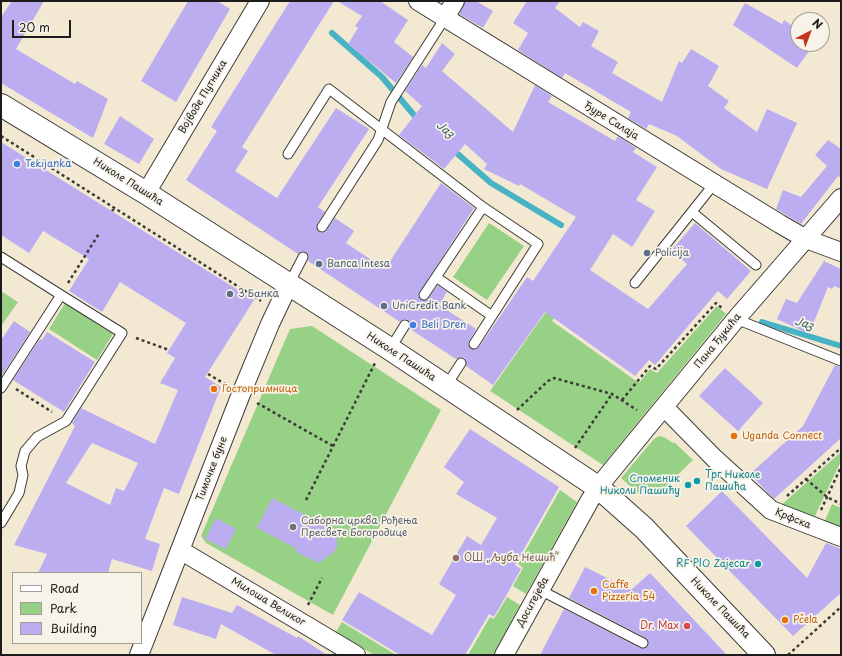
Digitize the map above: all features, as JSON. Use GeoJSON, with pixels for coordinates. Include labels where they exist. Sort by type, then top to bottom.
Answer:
{"type":"FeatureCollection","features":[{"type":"Feature","properties":{"kind":"street","name":"Војводе Путника"},"geometry":{"type":"LineString","coordinates":[[146,193],[260,1]]}},
{"type":"Feature","properties":{"kind":"street","name":"Ђуре Салаја"},"geometry":{"type":"LineString","coordinates":[[418,1],[714,184],[806,239],[841,252]]}},
{"type":"Feature","properties":{"kind":"street"},"geometry":{"type":"LineString","coordinates":[[445,18],[455,1]]}},
{"type":"Feature","properties":{"kind":"street","name":"Николе Пашића"},"geometry":{"type":"LineString","coordinates":[[1,105],[146,193],[289,284],[387,347],[599,488],[644,528],[764,655]]}},
{"type":"Feature","properties":{"kind":"street","name":"Пана Ђукића"},"geometry":{"type":"LineString","coordinates":[[599,488],[736,319],[841,198]]}},
{"type":"Feature","properties":{"kind":"street","name":"Тимочке буне"},"geometry":{"type":"LineString","coordinates":[[138,655],[180,550],[214,486],[241,394],[276,310],[289,284]]}},
{"type":"Feature","properties":{"kind":"street","name":"Крфска"},"geometry":{"type":"LineString","coordinates":[[658,414],[770,510],[841,537]]}},
{"type":"Feature","properties":{"kind":"street","name":"Доситејева"},"geometry":{"type":"LineString","coordinates":[[504,655],[590,500],[599,488]]}},
{"type":"Feature","properties":{"kind":"street","name":"Милоша Великог"},"geometry":{"type":"LineString","coordinates":[[180,550],[356,655]]}},
{"type":"Feature","properties":{"kind":"lane"},"geometry":{"type":"LineString","coordinates":[[322,227],[378,140],[391,102],[445,18]]}},
{"type":"Feature","properties":{"kind":"lane"},"geometry":{"type":"LineString","coordinates":[[288,154],[329,89],[437,173],[483,207],[538,244],[474,344]]}},
{"type":"Feature","properties":{"kind":"lane"},"geometry":{"type":"LineString","coordinates":[[635,283],[714,184]]}},
{"type":"Feature","properties":{"kind":"lane"},"geometry":{"type":"LineString","coordinates":[[424,295],[483,207]]}},
{"type":"Feature","properties":{"kind":"lane"},"geometry":{"type":"LineString","coordinates":[[692,212],[756,265]]}},
{"type":"Feature","properties":{"kind":"lane"},"geometry":{"type":"LineString","coordinates":[[1,257],[122,333],[66,421],[37,437],[25,451],[21,466],[23,475],[19,493],[1,523]]}},
{"type":"Feature","properties":{"kind":"lane"},"geometry":{"type":"LineString","coordinates":[[289,284],[303,257]]}},
{"type":"Feature","properties":{"kind":"lane"},"geometry":{"type":"LineString","coordinates":[[436,277],[492,316]]}},
{"type":"Feature","properties":{"kind":"lane"},"geometry":{"type":"LineString","coordinates":[[3,385],[61,295]]}},
{"type":"Feature","properties":{"kind":"lane"},"geometry":{"type":"LineString","coordinates":[[736,319],[841,361]]}},
{"type":"Feature","properties":{"kind":"lane"},"geometry":{"type":"LineString","coordinates":[[387,347],[405,325]]}},
{"type":"Feature","properties":{"kind":"lane"},"geometry":{"type":"LineString","coordinates":[[446,386],[462,363]]}},
{"type":"Feature","properties":{"kind":"lane"},"geometry":{"type":"LineString","coordinates":[[540,590],[643,643]]}},
{"type":"Feature","properties":{"kind":"path"},"geometry":{"type":"LineString","coordinates":[[1,136],[276,310]]}},
{"type":"Feature","properties":{"kind":"path"},"geometry":{"type":"LineString","coordinates":[[112,211],[115,207]]}},
{"type":"Feature","properties":{"kind":"path"},"geometry":{"type":"LineString","coordinates":[[61,295],[100,232]]}},
{"type":"Feature","properties":{"kind":"path"},"geometry":{"type":"LineString","coordinates":[[622,400],[650,366],[656,370],[716,303],[736,319]]}},
{"type":"Feature","properties":{"kind":"path"},"geometry":{"type":"LineString","coordinates":[[122,333],[169,350]]}},
{"type":"Feature","properties":{"kind":"path"},"geometry":{"type":"LineString","coordinates":[[306,500],[333,446],[387,347]]}},
{"type":"Feature","properties":{"kind":"path"},"geometry":{"type":"LineString","coordinates":[[512,416],[548,381],[554,378],[612,394],[622,400],[658,414]]}},
{"type":"Feature","properties":{"kind":"path"},"geometry":{"type":"LineString","coordinates":[[3,385],[66,421]]}},
{"type":"Feature","properties":{"kind":"path"},"geometry":{"type":"LineString","coordinates":[[241,394],[333,446]]}},
{"type":"Feature","properties":{"kind":"path"},"geometry":{"type":"LineString","coordinates":[[572,452],[612,394]]}},
{"type":"Feature","properties":{"kind":"path"},"geometry":{"type":"LineString","coordinates":[[770,510],[841,448]]}},
{"type":"Feature","properties":{"kind":"path"},"geometry":{"type":"LineString","coordinates":[[813,527],[841,467]]}},
{"type":"Feature","properties":{"kind":"path"},"geometry":{"type":"LineString","coordinates":[[806,479],[826,497],[841,504]]}},
{"type":"Feature","properties":{"kind":"path"},"geometry":{"type":"LineString","coordinates":[[299,621],[322,578]]}},
{"type":"Feature","properties":{"kind":"path"},"geometry":{"type":"LineString","coordinates":[[788,655],[841,607]]}},
{"type":"Feature","properties":{"kind":"green space"},"geometry":{"type":"Polygon","coordinates":[[[489,223],[524,246],[487,300],[453,277],[489,223]]]}},
{"type":"Feature","properties":{"kind":"green space"},"geometry":{"type":"Polygon","coordinates":[[[1,291],[18,302],[1,326],[1,291]]]}},
{"type":"Feature","properties":{"kind":"green space"},"geometry":{"type":"Polygon","coordinates":[[[555,299],[563,305],[552,321],[639,383],[650,369],[657,373],[717,306],[726,314],[603,465],[490,391],[555,299]]]}},
{"type":"Feature","properties":{"kind":"green space"},"geometry":{"type":"Polygon","coordinates":[[[65,303],[113,334],[97,360],[49,329],[65,303]]]}},
{"type":"Feature","properties":{"kind":"green space"},"geometry":{"type":"Polygon","coordinates":[[[312,326],[441,410],[333,615],[206,543],[201,536],[290,329],[312,326]]]}},
{"type":"Feature","properties":{"kind":"green space"},"geometry":{"type":"Polygon","coordinates":[[[659,436],[664,437],[673,443],[674,442],[693,460],[657,495],[654,493],[649,494],[643,492],[640,495],[621,478],[654,439],[659,436]]]}},
{"type":"Feature","properties":{"kind":"green space"},"geometry":{"type":"Polygon","coordinates":[[[841,452],[841,461],[813,520],[780,506],[841,452]]]}},
{"type":"Feature","properties":{"kind":"green space"},"geometry":{"type":"Polygon","coordinates":[[[560,490],[577,502],[526,594],[513,586],[523,568],[518,564],[560,490]]]}},
{"type":"Feature","properties":{"kind":"green space"},"geometry":{"type":"Polygon","coordinates":[[[832,504],[841,508],[841,531],[824,523],[832,504]]]}},
{"type":"Feature","properties":{"kind":"green space"},"geometry":{"type":"Polygon","coordinates":[[[507,597],[520,605],[493,655],[468,655],[490,617],[494,619],[507,597]]]}},
{"type":"Feature","properties":{"kind":"green space"},"geometry":{"type":"Polygon","coordinates":[[[342,622],[396,655],[374,655],[336,632],[342,622]]]}},
{"type":"Feature","properties":{"kind":"building"},"geometry":{"type":"Polygon","coordinates":[[[12,1],[44,1],[16,49],[75,84],[77,81],[108,99],[93,138],[1,83],[1,17],[12,1]]]}},
{"type":"Feature","properties":{"kind":"building"},"geometry":{"type":"Polygon","coordinates":[[[188,1],[217,1],[230,9],[176,102],[141,81],[188,1]]]}},
{"type":"Feature","properties":{"kind":"building"},"geometry":{"type":"Polygon","coordinates":[[[290,1],[334,1],[242,147],[248,151],[235,171],[277,198],[336,108],[369,129],[318,207],[325,212],[317,224],[317,229],[321,233],[325,232],[335,218],[354,231],[346,243],[385,269],[441,183],[474,208],[418,295],[421,300],[427,300],[438,285],[447,292],[439,305],[476,329],[468,343],[471,349],[476,349],[479,347],[527,277],[533,281],[576,217],[520,184],[519,186],[484,169],[487,164],[465,144],[444,169],[399,135],[422,106],[405,91],[422,65],[426,68],[442,43],[455,54],[442,71],[513,132],[535,85],[552,96],[548,102],[615,141],[618,136],[636,148],[633,152],[657,167],[636,200],[655,211],[632,247],[613,234],[590,270],[648,309],[687,264],[671,251],[695,223],[751,271],[727,299],[718,291],[655,365],[649,360],[635,376],[545,312],[493,385],[466,366],[465,358],[461,357],[456,359],[410,329],[411,325],[408,320],[405,319],[400,322],[308,261],[309,256],[306,252],[302,251],[298,254],[186,180],[217,131],[211,127],[290,1]]]}},
{"type":"Feature","properties":{"kind":"building"},"geometry":{"type":"Polygon","coordinates":[[[337,1],[380,1],[408,20],[394,42],[413,57],[396,83],[348,44],[358,28],[355,26],[362,16],[337,1]]]}},
{"type":"Feature","properties":{"kind":"building"},"geometry":{"type":"Polygon","coordinates":[[[465,1],[476,1],[493,11],[483,28],[459,14],[465,1]]]}},
{"type":"Feature","properties":{"kind":"building"},"geometry":{"type":"Polygon","coordinates":[[[527,1],[560,1],[555,8],[580,27],[583,22],[599,31],[591,46],[618,62],[612,73],[662,102],[679,61],[682,63],[691,49],[719,66],[708,86],[729,101],[724,108],[757,132],[767,109],[797,123],[767,189],[721,169],[677,136],[649,124],[646,129],[628,118],[631,112],[565,73],[562,78],[518,50],[528,33],[513,23],[527,1]]]}},
{"type":"Feature","properties":{"kind":"building"},"geometry":{"type":"Polygon","coordinates":[[[745,3],[782,24],[784,20],[790,24],[790,52],[808,52],[797,68],[733,25],[745,3]]]}},
{"type":"Feature","properties":{"kind":"building"},"geometry":{"type":"Polygon","coordinates":[[[120,116],[154,139],[139,164],[104,144],[120,116]]]}},
{"type":"Feature","properties":{"kind":"building"},"geometry":{"type":"Polygon","coordinates":[[[828,140],[841,149],[841,178],[838,176],[801,224],[776,209],[783,190],[801,197],[827,166],[815,155],[828,140]]]}},
{"type":"Feature","properties":{"kind":"building"},"geometry":{"type":"Polygon","coordinates":[[[1,142],[254,300],[205,377],[221,387],[179,494],[164,488],[145,539],[160,544],[152,571],[112,559],[108,572],[38,572],[47,554],[14,545],[75,426],[72,423],[81,408],[155,444],[178,390],[160,383],[175,358],[167,353],[186,323],[120,282],[102,312],[69,291],[89,259],[43,231],[29,253],[1,235],[1,142]],[[92,443],[66,483],[110,505],[116,488],[124,491],[138,463],[92,443]]]}},
{"type":"Feature","properties":{"kind":"building"},"geometry":{"type":"Polygon","coordinates":[[[824,261],[841,269],[841,289],[834,286],[832,289],[828,287],[809,334],[777,319],[786,299],[797,303],[824,261]]]}},
{"type":"Feature","properties":{"kind":"building"},"geometry":{"type":"Polygon","coordinates":[[[14,321],[30,332],[3,374],[1,373],[1,340],[14,321]]]}},
{"type":"Feature","properties":{"kind":"building"},"geometry":{"type":"Polygon","coordinates":[[[47,332],[95,362],[64,412],[13,380],[40,339],[42,340],[47,332]]]}},
{"type":"Feature","properties":{"kind":"building"},"geometry":{"type":"Polygon","coordinates":[[[835,365],[841,367],[841,438],[774,499],[750,474],[803,426],[835,365]]]}},
{"type":"Feature","properties":{"kind":"building"},"geometry":{"type":"Polygon","coordinates":[[[725,368],[763,403],[738,431],[699,396],[725,368]]]}},
{"type":"Feature","properties":{"kind":"building"},"geometry":{"type":"Polygon","coordinates":[[[470,429],[559,487],[515,565],[521,569],[494,617],[489,614],[465,655],[400,655],[342,620],[359,592],[432,635],[456,595],[439,584],[467,536],[481,545],[497,518],[456,494],[464,482],[444,467],[470,429]]]}},
{"type":"Feature","properties":{"kind":"building"},"geometry":{"type":"Polygon","coordinates":[[[722,491],[807,578],[826,543],[841,549],[841,593],[793,636],[686,526],[722,491]]]}},
{"type":"Feature","properties":{"kind":"building","name":"Саборна црква Рођења Пресвете Богородице"},"geometry":{"type":"Polygon","coordinates":[[[272,498],[309,517],[316,516],[320,518],[325,526],[332,530],[337,537],[337,547],[334,552],[319,563],[298,553],[294,547],[257,528],[272,498]]]}},
{"type":"Feature","properties":{"kind":"building"},"geometry":{"type":"Polygon","coordinates":[[[216,518],[236,529],[226,549],[205,539],[216,518]]]}},
{"type":"Feature","properties":{"kind":"building"},"geometry":{"type":"Polygon","coordinates":[[[585,567],[631,590],[650,573],[727,655],[540,655],[564,609],[640,648],[646,648],[648,645],[648,640],[646,638],[569,598],[585,567]]]}},
{"type":"Feature","properties":{"kind":"building"},"geometry":{"type":"Polygon","coordinates":[[[182,597],[232,613],[237,605],[297,638],[298,636],[327,655],[276,655],[221,624],[216,639],[173,625],[182,597]]]}},
{"type":"Feature","properties":{"kind":"waterway","name":"Јаз"},"geometry":{"type":"LineString","coordinates":[[332,33],[382,77],[419,121]]}},
{"type":"Feature","properties":{"kind":"waterway","name":"Јаз"},"geometry":{"type":"LineString","coordinates":[[452,149],[491,183],[561,225]]}},
{"type":"Feature","properties":{"kind":"waterway","name":"Јаз"},"geometry":{"type":"LineString","coordinates":[[762,322],[841,346]]}},
{"type":"Feature","properties":{"kind":"place","name":"Tekijanka"},"geometry":{"type":"Point","coordinates":[17,164]}},
{"type":"Feature","properties":{"kind":"place","name":"Policija"},"geometry":{"type":"Point","coordinates":[647,253]}},
{"type":"Feature","properties":{"kind":"place","name":"Banca Intesa"},"geometry":{"type":"Point","coordinates":[319,264]}},
{"type":"Feature","properties":{"kind":"place","name":"3 Банка"},"geometry":{"type":"Point","coordinates":[230,294]}},
{"type":"Feature","properties":{"kind":"place","name":"UniCredit Bank"},"geometry":{"type":"Point","coordinates":[384,306]}},
{"type":"Feature","properties":{"kind":"place","name":"Beli Dren"},"geometry":{"type":"Point","coordinates":[413,325]}},
{"type":"Feature","properties":{"kind":"place","name":"Гостопримница"},"geometry":{"type":"Point","coordinates":[214,389]}},
{"type":"Feature","properties":{"kind":"place","name":"Uganda Connect"},"geometry":{"type":"Point","coordinates":[734,436]}},
{"type":"Feature","properties":{"kind":"place","name":"Трг Николе Пашића"},"geometry":{"type":"Point","coordinates":[697,481]}},
{"type":"Feature","properties":{"kind":"place","name":"Споменик Николи Пашићу"},"geometry":{"type":"Point","coordinates":[688,485]}},
{"type":"Feature","properties":{"kind":"place","name":"Саборна црква Рођења Пресвете Богородице"},"geometry":{"type":"Point","coordinates":[293,527]}},
{"type":"Feature","properties":{"kind":"place","name":"ОШ „Љуба Нешић”"},"geometry":{"type":"Point","coordinates":[456,558]}},
{"type":"Feature","properties":{"kind":"place","name":"RF PIO Zajecar"},"geometry":{"type":"Point","coordinates":[758,564]}},
{"type":"Feature","properties":{"kind":"place","name":"Caffe Pizzeria 54"},"geometry":{"type":"Point","coordinates":[594,591]}},
{"type":"Feature","properties":{"kind":"place","name":"Pčela"},"geometry":{"type":"Point","coordinates":[785,620]}},
{"type":"Feature","properties":{"kind":"place","name":"Dr. Max"},"geometry":{"type":"Point","coordinates":[687,626]}}]}
